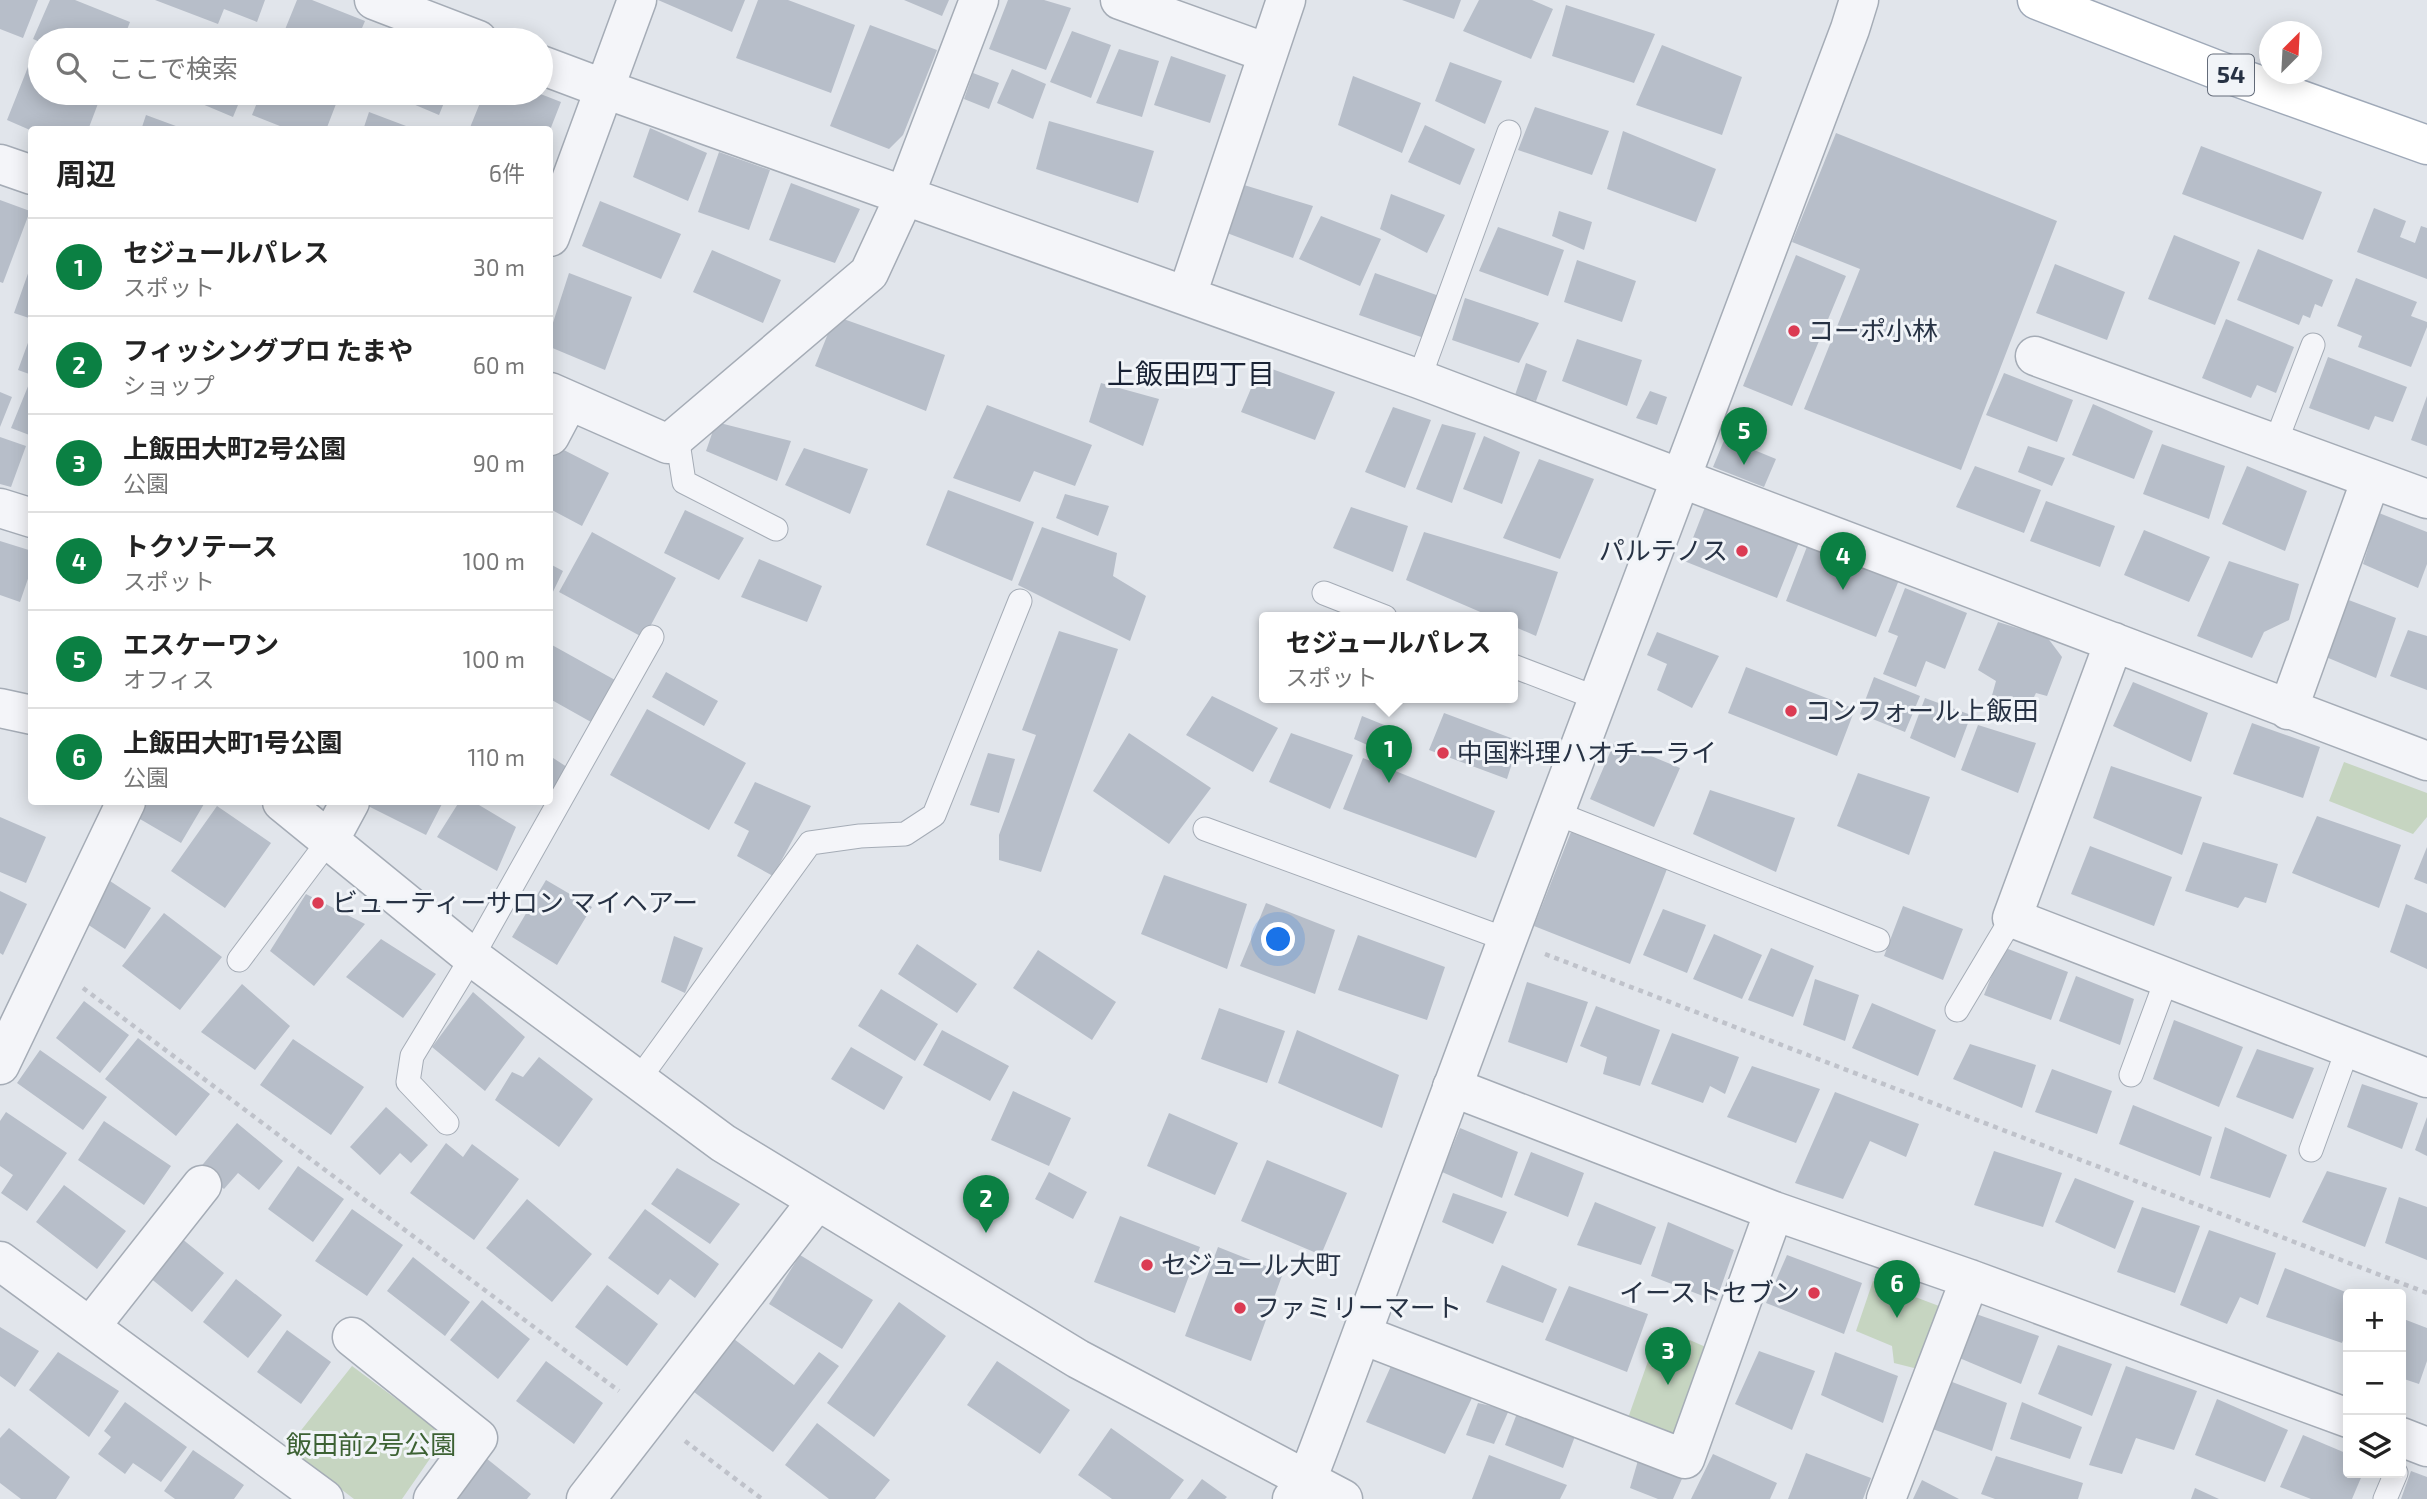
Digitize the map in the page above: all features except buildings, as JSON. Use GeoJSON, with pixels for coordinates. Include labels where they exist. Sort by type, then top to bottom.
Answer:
{"type":"FeatureCollection","features":[{"type":"Feature","properties":{"kind":"main road","name":"54"},"geometry":{"type":"LineString","coordinates":[[2037,0],[2220,71],[2427,145]]}},
{"type":"Feature","properties":{"kind":"street"},"geometry":{"type":"LineString","coordinates":[[374,0],[447,28]]}},
{"type":"Feature","properties":{"kind":"street"},"geometry":{"type":"LineString","coordinates":[[553,229],[636,0]]}},
{"type":"Feature","properties":{"kind":"street"},"geometry":{"type":"LineString","coordinates":[[553,423],[559,397],[668,444],[869,273],[905,195],[979,0]]}},
{"type":"Feature","properties":{"kind":"street"},"geometry":{"type":"LineString","coordinates":[[1120,0],[1267,54]]}},
{"type":"Feature","properties":{"kind":"street"},"geometry":{"type":"LineString","coordinates":[[1187,296],[1286,0]]}},
{"type":"Feature","properties":{"kind":"street"},"geometry":{"type":"LineString","coordinates":[[1300,1490],[1363,1335],[1452,1087],[1846,42],[1859,0]]}},
{"type":"Feature","properties":{"kind":"street"},"geometry":{"type":"LineString","coordinates":[[553,70],[1419,379],[2427,761]]}},
{"type":"Feature","properties":{"kind":"street"},"geometry":{"type":"LineString","coordinates":[[0,164],[28,174]]}},
{"type":"Feature","properties":{"kind":"street"},"geometry":{"type":"LineString","coordinates":[[2035,356],[2427,499]]}},
{"type":"Feature","properties":{"kind":"street"},"geometry":{"type":"LineString","coordinates":[[2288,710],[2371,479]]}},
{"type":"Feature","properties":{"kind":"street"},"geometry":{"type":"LineString","coordinates":[[0,508],[28,517]]}},
{"type":"Feature","properties":{"kind":"street"},"geometry":{"type":"LineString","coordinates":[[2114,642],[2012,918],[2427,1078]]}},
{"type":"Feature","properties":{"kind":"street"},"geometry":{"type":"LineString","coordinates":[[0,708],[28,714]]}},
{"type":"Feature","properties":{"kind":"street"},"geometry":{"type":"LineString","coordinates":[[0,1065],[126,805]]}},
{"type":"Feature","properties":{"kind":"street"},"geometry":{"type":"LineString","coordinates":[[286,805],[472,957],[723,1143],[1078,1359],[1300,1490],[1343,1499]]}},
{"type":"Feature","properties":{"kind":"street"},"geometry":{"type":"LineString","coordinates":[[330,839],[348,805]]}},
{"type":"Feature","properties":{"kind":"street"},"geometry":{"type":"LineString","coordinates":[[1452,1087],[1773,1211],[1970,1279],[2343,1416]]}},
{"type":"Feature","properties":{"kind":"street"},"geometry":{"type":"LineString","coordinates":[[90,1327],[202,1185]]}},
{"type":"Feature","properties":{"kind":"street"},"geometry":{"type":"LineString","coordinates":[[586,1499],[817,1201]]}},
{"type":"Feature","properties":{"kind":"street"},"geometry":{"type":"LineString","coordinates":[[1363,1335],[1685,1459],[1773,1211]]}},
{"type":"Feature","properties":{"kind":"street"},"geometry":{"type":"LineString","coordinates":[[0,1261],[324,1499]]}},
{"type":"Feature","properties":{"kind":"street"},"geometry":{"type":"LineString","coordinates":[[1886,1499],[1970,1279]]}},
{"type":"Feature","properties":{"kind":"street"},"geometry":{"type":"LineString","coordinates":[[352,1337],[478,1438],[433,1499]]}},
{"type":"Feature","properties":{"kind":"lane"},"geometry":{"type":"LineString","coordinates":[[1419,379],[1508,132]]}},
{"type":"Feature","properties":{"kind":"lane"},"geometry":{"type":"LineString","coordinates":[[2275,444],[2313,345]]}},
{"type":"Feature","properties":{"kind":"lane"},"geometry":{"type":"LineString","coordinates":[[677,436],[684,481],[776,529]]}},
{"type":"Feature","properties":{"kind":"lane"},"geometry":{"type":"LineString","coordinates":[[1324,593],[1372,612]]}},
{"type":"Feature","properties":{"kind":"lane"},"geometry":{"type":"LineString","coordinates":[[639,1079],[810,843],[860,835],[905,834],[934,815],[1020,600]]}},
{"type":"Feature","properties":{"kind":"lane"},"geometry":{"type":"LineString","coordinates":[[447,1123],[408,1082],[412,1056],[472,957],[652,637]]}},
{"type":"Feature","properties":{"kind":"lane"},"geometry":{"type":"LineString","coordinates":[[1518,668],[1599,699]]}},
{"type":"Feature","properties":{"kind":"lane"},"geometry":{"type":"LineString","coordinates":[[1556,813],[1878,940]]}},
{"type":"Feature","properties":{"kind":"lane"},"geometry":{"type":"LineString","coordinates":[[1205,829],[1508,940]]}},
{"type":"Feature","properties":{"kind":"lane"},"geometry":{"type":"LineString","coordinates":[[239,960],[330,839]]}},
{"type":"Feature","properties":{"kind":"lane"},"geometry":{"type":"LineString","coordinates":[[1957,1010],[2012,918]]}},
{"type":"Feature","properties":{"kind":"lane"},"geometry":{"type":"LineString","coordinates":[[2131,1075],[2167,978]]}},
{"type":"Feature","properties":{"kind":"lane"},"geometry":{"type":"LineString","coordinates":[[2311,1150],[2348,1048]]}},
{"type":"Feature","properties":{"kind":"lane"},"geometry":{"type":"LineString","coordinates":[[2385,1499],[2407,1452]]}},
{"type":"Feature","properties":{"kind":"path"},"geometry":{"type":"LineString","coordinates":[[1508,940],[2427,1293]]}},
{"type":"Feature","properties":{"kind":"path"},"geometry":{"type":"LineString","coordinates":[[49,962],[762,1499]]}},
{"type":"Feature","properties":{"kind":"green space"},"geometry":{"type":"Polygon","coordinates":[[[2344,762],[2427,793],[2427,817],[2413,834],[2329,801],[2344,762]]]}},
{"type":"Feature","properties":{"kind":"green space"},"geometry":{"type":"Polygon","coordinates":[[[1873,1281],[1939,1306],[1918,1369],[1894,1363],[1892,1346],[1856,1331],[1873,1281]]]}},
{"type":"Feature","properties":{"kind":"green space"},"geometry":{"type":"Polygon","coordinates":[[[1660,1327],[1708,1348],[1676,1443],[1627,1421],[1660,1327]]]}},
{"type":"Feature","properties":{"kind":"green space","name":"飯田前2号公園"},"geometry":{"type":"Polygon","coordinates":[[[352,1366],[434,1427],[438,1447],[402,1499],[354,1499],[287,1448],[352,1366]]]}},
{"type":"Feature","properties":{"kind":"place","name":"コーポ小林"},"geometry":{"type":"Point","coordinates":[1794,331]}},
{"type":"Feature","properties":{"kind":"place","name":"エスケーワン"},"geometry":{"type":"Point","coordinates":[1744,465]}},
{"type":"Feature","properties":{"kind":"place","name":"パルテノス"},"geometry":{"type":"Point","coordinates":[1742,551]}},
{"type":"Feature","properties":{"kind":"place","name":"トクソテース"},"geometry":{"type":"Point","coordinates":[1843,590]}},
{"type":"Feature","properties":{"kind":"place","name":"コンフォール上飯田"},"geometry":{"type":"Point","coordinates":[1791,711]}},
{"type":"Feature","properties":{"kind":"place","name":"中国料理ハオチーライ"},"geometry":{"type":"Point","coordinates":[1443,753]}},
{"type":"Feature","properties":{"kind":"place","name":"セジュールパレス"},"geometry":{"type":"Point","coordinates":[1389,783]}},
{"type":"Feature","properties":{"kind":"place","name":"ビューティーサロン マイヘアー"},"geometry":{"type":"Point","coordinates":[318,903]}},
{"type":"Feature","properties":{"kind":"place","name":"フィッシングプロ たまや"},"geometry":{"type":"Point","coordinates":[986,1233]}},
{"type":"Feature","properties":{"kind":"place","name":"セジュール大町"},"geometry":{"type":"Point","coordinates":[1147,1265]}},
{"type":"Feature","properties":{"kind":"place","name":"イーストセブン"},"geometry":{"type":"Point","coordinates":[1814,1293]}},
{"type":"Feature","properties":{"kind":"place","name":"ファミリーマート"},"geometry":{"type":"Point","coordinates":[1240,1308]}},
{"type":"Feature","properties":{"kind":"place","name":"上飯田大町1号公園"},"geometry":{"type":"Point","coordinates":[1897,1318]}},
{"type":"Feature","properties":{"kind":"place","name":"上飯田大町2号公園"},"geometry":{"type":"Point","coordinates":[1668,1385]}},
{"type":"Feature","properties":{"kind":"district","name":"上飯田四丁目"},"geometry":{"type":"Point","coordinates":[1191,374]}}]}
